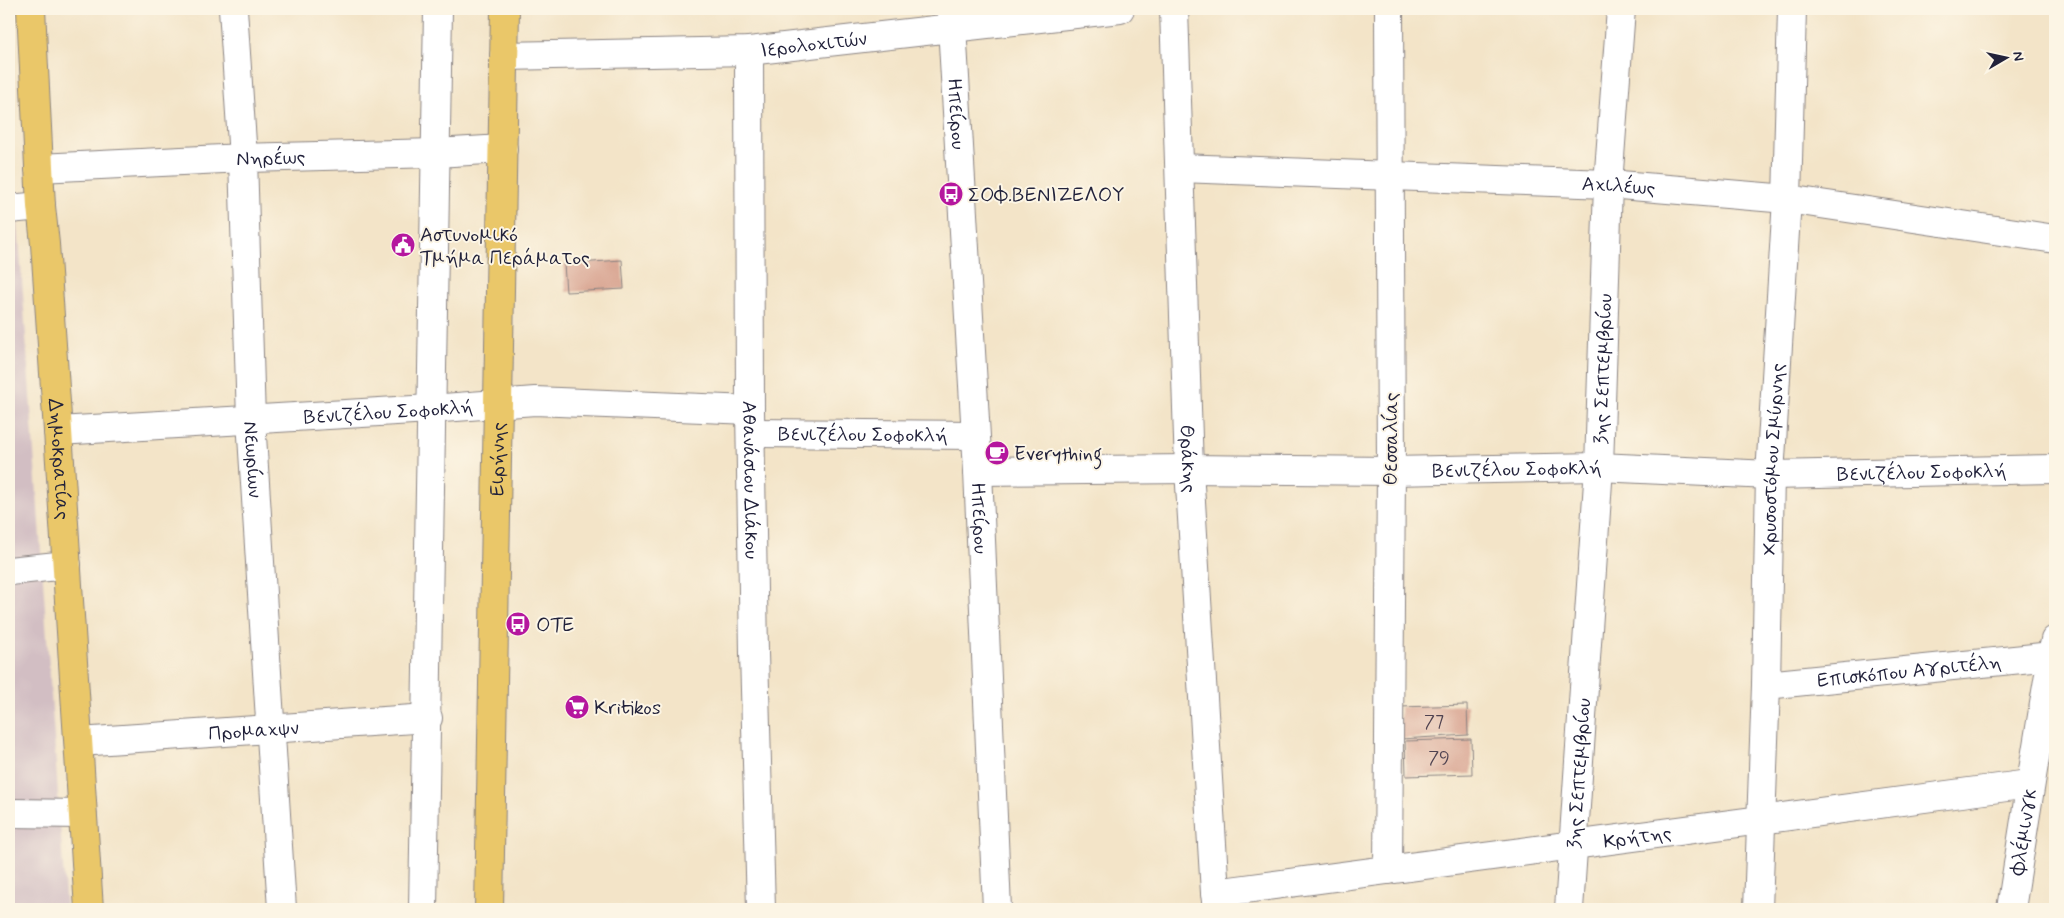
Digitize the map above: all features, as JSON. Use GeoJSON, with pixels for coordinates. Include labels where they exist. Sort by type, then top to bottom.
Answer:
{"type":"FeatureCollection","features":[{"type":"Feature","properties":{"kind":"main road","name":"Δημοκρατίας"},"geometry":{"type":"LineString","coordinates":[[31,9],[41,206],[58,431],[89,909]]}},
{"type":"Feature","properties":{"kind":"main road","name":"Ειρήνης"},"geometry":{"type":"LineString","coordinates":[[489,909],[505,9]]}},
{"type":"Feature","properties":{"kind":"street","name":"Νεωρίων"},"geometry":{"type":"LineString","coordinates":[[233,9],[243,158],[251,420],[282,909]]}},
{"type":"Feature","properties":{"kind":"street"},"geometry":{"type":"LineString","coordinates":[[423,909],[428,718],[430,410],[438,9]]}},
{"type":"Feature","properties":{"kind":"street","name":"Ιερολοχιτών"},"geometry":{"type":"LineString","coordinates":[[504,56],[749,51],[951,18],[1120,9]]}},
{"type":"Feature","properties":{"kind":"street","name":"Θράκης"},"geometry":{"type":"LineString","coordinates":[[1174,9],[1190,469],[1216,901]]}},
{"type":"Feature","properties":{"kind":"street","name":"Θεσσαλίας"},"geometry":{"type":"LineString","coordinates":[[1388,870],[1391,470],[1389,9]]}},
{"type":"Feature","properties":{"kind":"street","name":"3ης Σεπτεμβρίου"},"geometry":{"type":"LineString","coordinates":[[1569,909],[1599,468],[1608,184],[1621,9]]}},
{"type":"Feature","properties":{"kind":"street","name":"Χρυσοστόμου Σμύρνης"},"geometry":{"type":"LineString","coordinates":[[1758,909],[1766,685],[1770,475],[1787,199],[1792,9]]}},
{"type":"Feature","properties":{"kind":"street","name":"Ηπείρου"},"geometry":{"type":"LineString","coordinates":[[951,18],[978,471],[998,909]]}},
{"type":"Feature","properties":{"kind":"street","name":"Αθανάσιου Διάκου"},"geometry":{"type":"LineString","coordinates":[[749,51],[750,422],[754,653],[762,909]]}},
{"type":"Feature","properties":{"kind":"street","name":"Νηρέως"},"geometry":{"type":"LineString","coordinates":[[39,168],[243,158],[436,153],[503,149]]}},
{"type":"Feature","properties":{"kind":"street","name":"Αχιλέως"},"geometry":{"type":"LineString","coordinates":[[1180,168],[1608,184],[1787,199],[2055,239]]}},
{"type":"Feature","properties":{"kind":"street"},"geometry":{"type":"LineString","coordinates":[[9,209],[41,206]]}},
{"type":"Feature","properties":{"kind":"street","name":"Βενιζέλου Σοφοκλή"},"geometry":{"type":"LineString","coordinates":[[58,431],[430,410],[535,401],[750,422],[975,435]]}},
{"type":"Feature","properties":{"kind":"street","name":"Βενιζέλου Σοφοκλή"},"geometry":{"type":"LineString","coordinates":[[978,471],[1599,468],[1770,475],[2055,469]]}},
{"type":"Feature","properties":{"kind":"street"},"geometry":{"type":"LineString","coordinates":[[9,570],[66,565]]}},
{"type":"Feature","properties":{"kind":"street","name":"Επισκόπου Αγριτέλη"},"geometry":{"type":"LineString","coordinates":[[1766,685],[2054,647]]}},
{"type":"Feature","properties":{"kind":"street","name":"Φλέμινγκ"},"geometry":{"type":"LineString","coordinates":[[2012,909],[2030,784],[2037,755],[2054,647]]}},
{"type":"Feature","properties":{"kind":"street","name":"Προμαχψν"},"geometry":{"type":"LineString","coordinates":[[78,742],[428,718]]}},
{"type":"Feature","properties":{"kind":"street","name":"Κρήτης"},"geometry":{"type":"LineString","coordinates":[[1216,901],[1388,870],[2030,784]]}},
{"type":"Feature","properties":{"kind":"street"},"geometry":{"type":"LineString","coordinates":[[9,813],[82,814]]}},
{"type":"Feature","properties":{"kind":"shaded area"},"geometry":{"type":"Polygon","coordinates":[[[9,94],[66,909],[9,909],[9,94]]]}},
{"type":"Feature","properties":{"kind":"building"},"geometry":{"type":"Polygon","coordinates":[[[622,260],[624,289],[566,292],[564,264],[622,260]]]}},
{"type":"Feature","properties":{"kind":"building"},"geometry":{"type":"Polygon","coordinates":[[[1467,705],[1468,735],[1401,739],[1400,707],[1467,705]]]}},
{"type":"Feature","properties":{"kind":"building"},"geometry":{"type":"Polygon","coordinates":[[[1471,739],[1472,774],[1406,776],[1405,741],[1471,739]]]}},
{"type":"Feature","properties":{"kind":"place","name":"ΣΟΦ.ΒΕΝΙΖΕΛΟΥ"},"geometry":{"type":"Point","coordinates":[951,194]}},
{"type":"Feature","properties":{"kind":"place","name":"Αστυνομικό Τμήμα Περάματος"},"geometry":{"type":"Point","coordinates":[403,245]}},
{"type":"Feature","properties":{"kind":"place","name":"Everything"},"geometry":{"type":"Point","coordinates":[997,453]}},
{"type":"Feature","properties":{"kind":"place","name":"ΟΤΕ"},"geometry":{"type":"Point","coordinates":[518,624]}},
{"type":"Feature","properties":{"kind":"place","name":"Kritikos"},"geometry":{"type":"Point","coordinates":[577,707]}}]}
